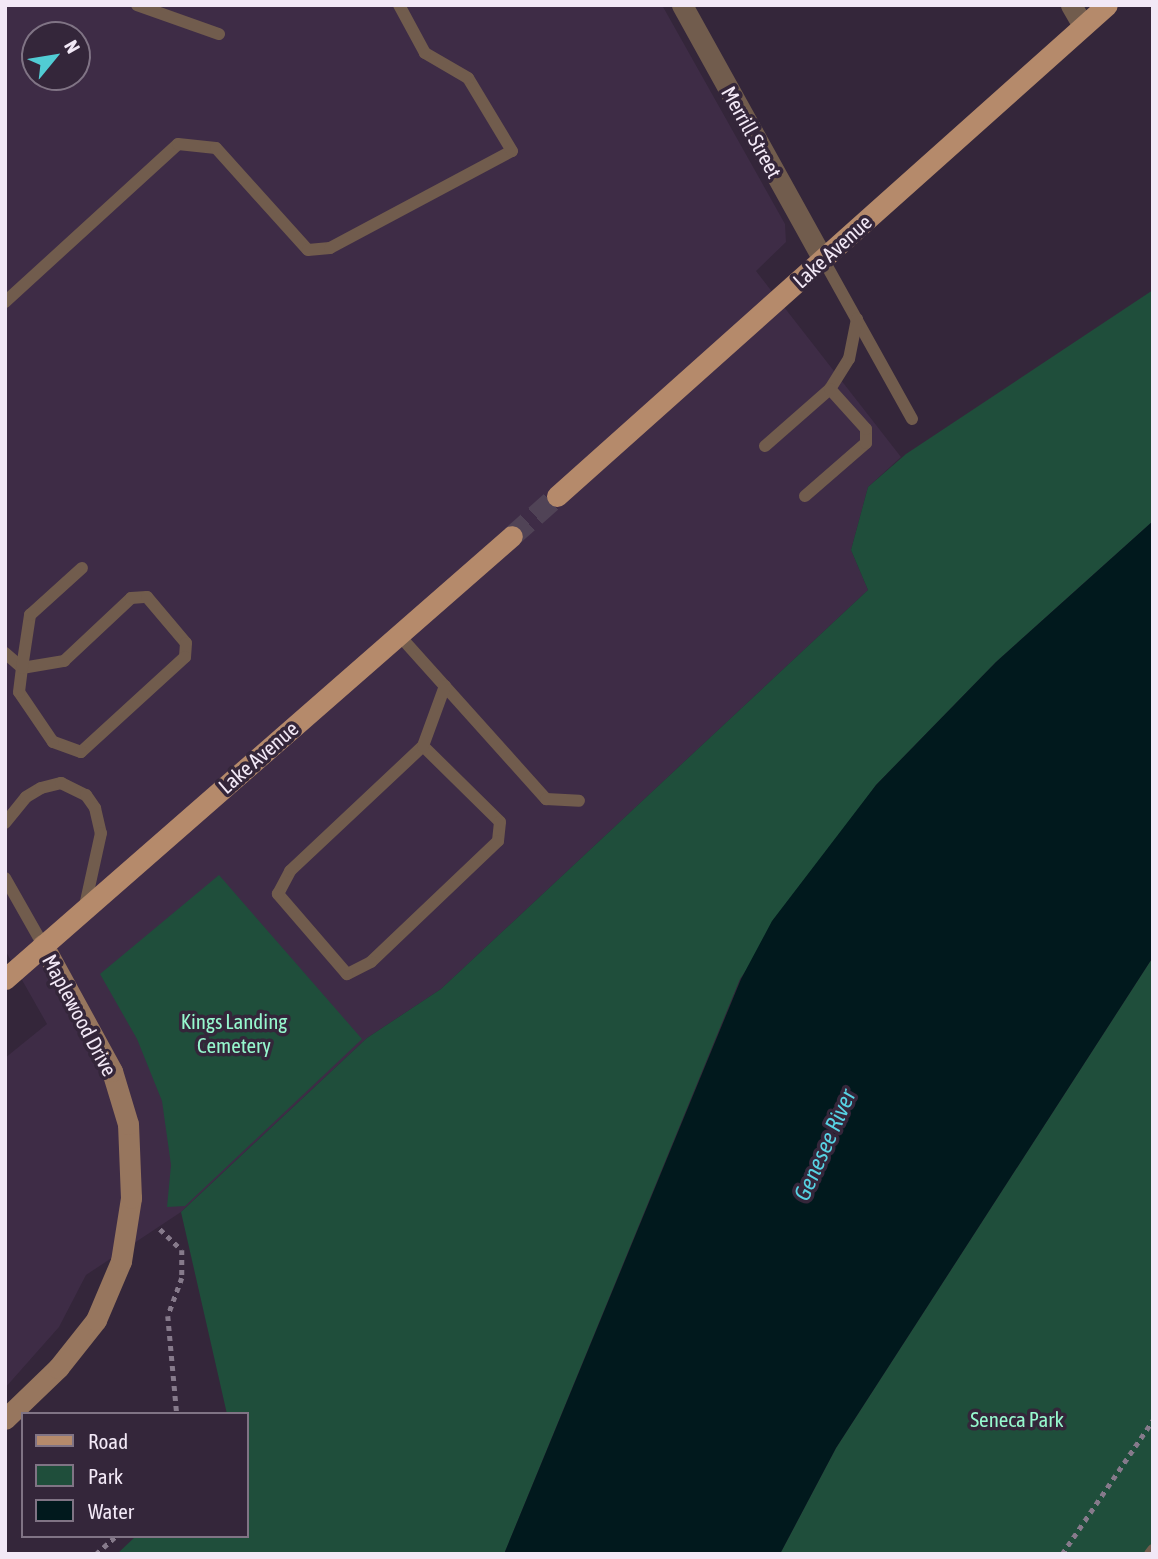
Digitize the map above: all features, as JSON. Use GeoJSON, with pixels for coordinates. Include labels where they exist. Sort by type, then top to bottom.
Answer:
{"type":"FeatureCollection","features":[{"type":"Feature","properties":{"kind":"main road","name":"Lake Avenue"},"geometry":{"type":"LineString","coordinates":[[557,496],[1107,5]]}},
{"type":"Feature","properties":{"kind":"main road","name":"Lake Avenue"},"geometry":{"type":"LineString","coordinates":[[5,979],[512,536]]}},
{"type":"Feature","properties":{"kind":"street","name":"Merrill Street"},"geometry":{"type":"LineString","coordinates":[[682,5],[823,259]]}},
{"type":"Feature","properties":{"kind":"street"},"geometry":{"type":"LineString","coordinates":[[1071,5],[1083,26]]}},
{"type":"Feature","properties":{"kind":"street","name":"Maplewood Drive"},"geometry":{"type":"LineString","coordinates":[[5,1419],[58,1368],[96,1320],[121,1261],[131,1198],[128,1124],[112,1071],[43,945]]}},
{"type":"Feature","properties":{"kind":"lane"},"geometry":{"type":"LineString","coordinates":[[137,5],[219,34]]}},
{"type":"Feature","properties":{"kind":"lane"},"geometry":{"type":"LineString","coordinates":[[5,302],[178,144],[216,148],[308,250],[330,248],[512,150],[468,78],[425,53],[399,5]]}},
{"type":"Feature","properties":{"kind":"lane"},"geometry":{"type":"LineString","coordinates":[[823,259],[912,419]]}},
{"type":"Feature","properties":{"kind":"lane"},"geometry":{"type":"LineString","coordinates":[[765,446],[830,389],[849,359],[857,320]]}},
{"type":"Feature","properties":{"kind":"lane"},"geometry":{"type":"LineString","coordinates":[[805,496],[866,443],[866,429],[830,389]]}},
{"type":"Feature","properties":{"kind":"lane"},"geometry":{"type":"LineString","coordinates":[[22,668],[65,661],[131,598],[147,597],[186,643],[185,657],[81,752],[53,742],[19,692],[22,668],[30,615],[82,568]]}},
{"type":"Feature","properties":{"kind":"lane"},"geometry":{"type":"LineString","coordinates":[[398,634],[547,799],[579,801]]}},
{"type":"Feature","properties":{"kind":"lane"},"geometry":{"type":"LineString","coordinates":[[5,653],[22,668]]}},
{"type":"Feature","properties":{"kind":"lane"},"geometry":{"type":"LineString","coordinates":[[423,746],[500,822],[498,841],[371,962],[347,974],[278,894],[290,871],[423,746],[445,686]]}},
{"type":"Feature","properties":{"kind":"lane"},"geometry":{"type":"LineString","coordinates":[[5,823],[26,797],[41,788],[61,783],[86,795],[95,807],[101,833],[84,910]]}},
{"type":"Feature","properties":{"kind":"lane"},"geometry":{"type":"LineString","coordinates":[[5,878],[43,945]]}},
{"type":"Feature","properties":{"kind":"path"},"geometry":{"type":"LineString","coordinates":[[160,1229],[182,1250],[182,1278],[168,1316],[177,1412]]}},
{"type":"Feature","properties":{"kind":"path"},"geometry":{"type":"LineString","coordinates":[[1062,1554],[1153,1420]]}},
{"type":"Feature","properties":{"kind":"path"},"geometry":{"type":"LineString","coordinates":[[96,1554],[114,1538]]}},
{"type":"Feature","properties":{"kind":"shaded area"},"geometry":{"type":"Polygon","coordinates":[[[5,5],[662,5],[785,224],[786,242],[756,271],[901,457],[868,487],[851,550],[868,590],[441,989],[367,1038],[181,1212],[86,1275],[59,1327],[5,1388],[5,1058],[47,1024],[5,950],[5,5]]]}},
{"type":"Feature","properties":{"kind":"green space"},"geometry":{"type":"Polygon","coordinates":[[[1153,290],[1153,521],[996,662],[876,785],[740,979],[504,1554],[117,1554],[134,1538],[248,1538],[248,1412],[227,1412],[181,1212],[367,1038],[441,989],[868,590],[851,550],[868,487],[906,454],[1153,290]]]}},
{"type":"Feature","properties":{"kind":"green space","name":"Kings Landing Cemetery"},"geometry":{"type":"Polygon","coordinates":[[[219,875],[362,1039],[185,1206],[167,1207],[171,1165],[162,1101],[137,1039],[100,974],[219,875]]]}},
{"type":"Feature","properties":{"kind":"green space","name":"Seneca Park"},"geometry":{"type":"Polygon","coordinates":[[[1153,957],[1153,1554],[780,1554],[836,1448],[1153,957]]]}},
{"type":"Feature","properties":{"kind":"water","name":"Genesee River"},"geometry":{"type":"Polygon","coordinates":[[[1153,521],[1153,957],[836,1448],[780,1554],[504,1554],[741,979],[772,921],[876,785],[996,662],[1153,521]]]}},
{"type":"Feature","properties":{"kind":"tunnel"},"geometry":{"type":"LineString","coordinates":[[512,536],[557,496]]}}]}
